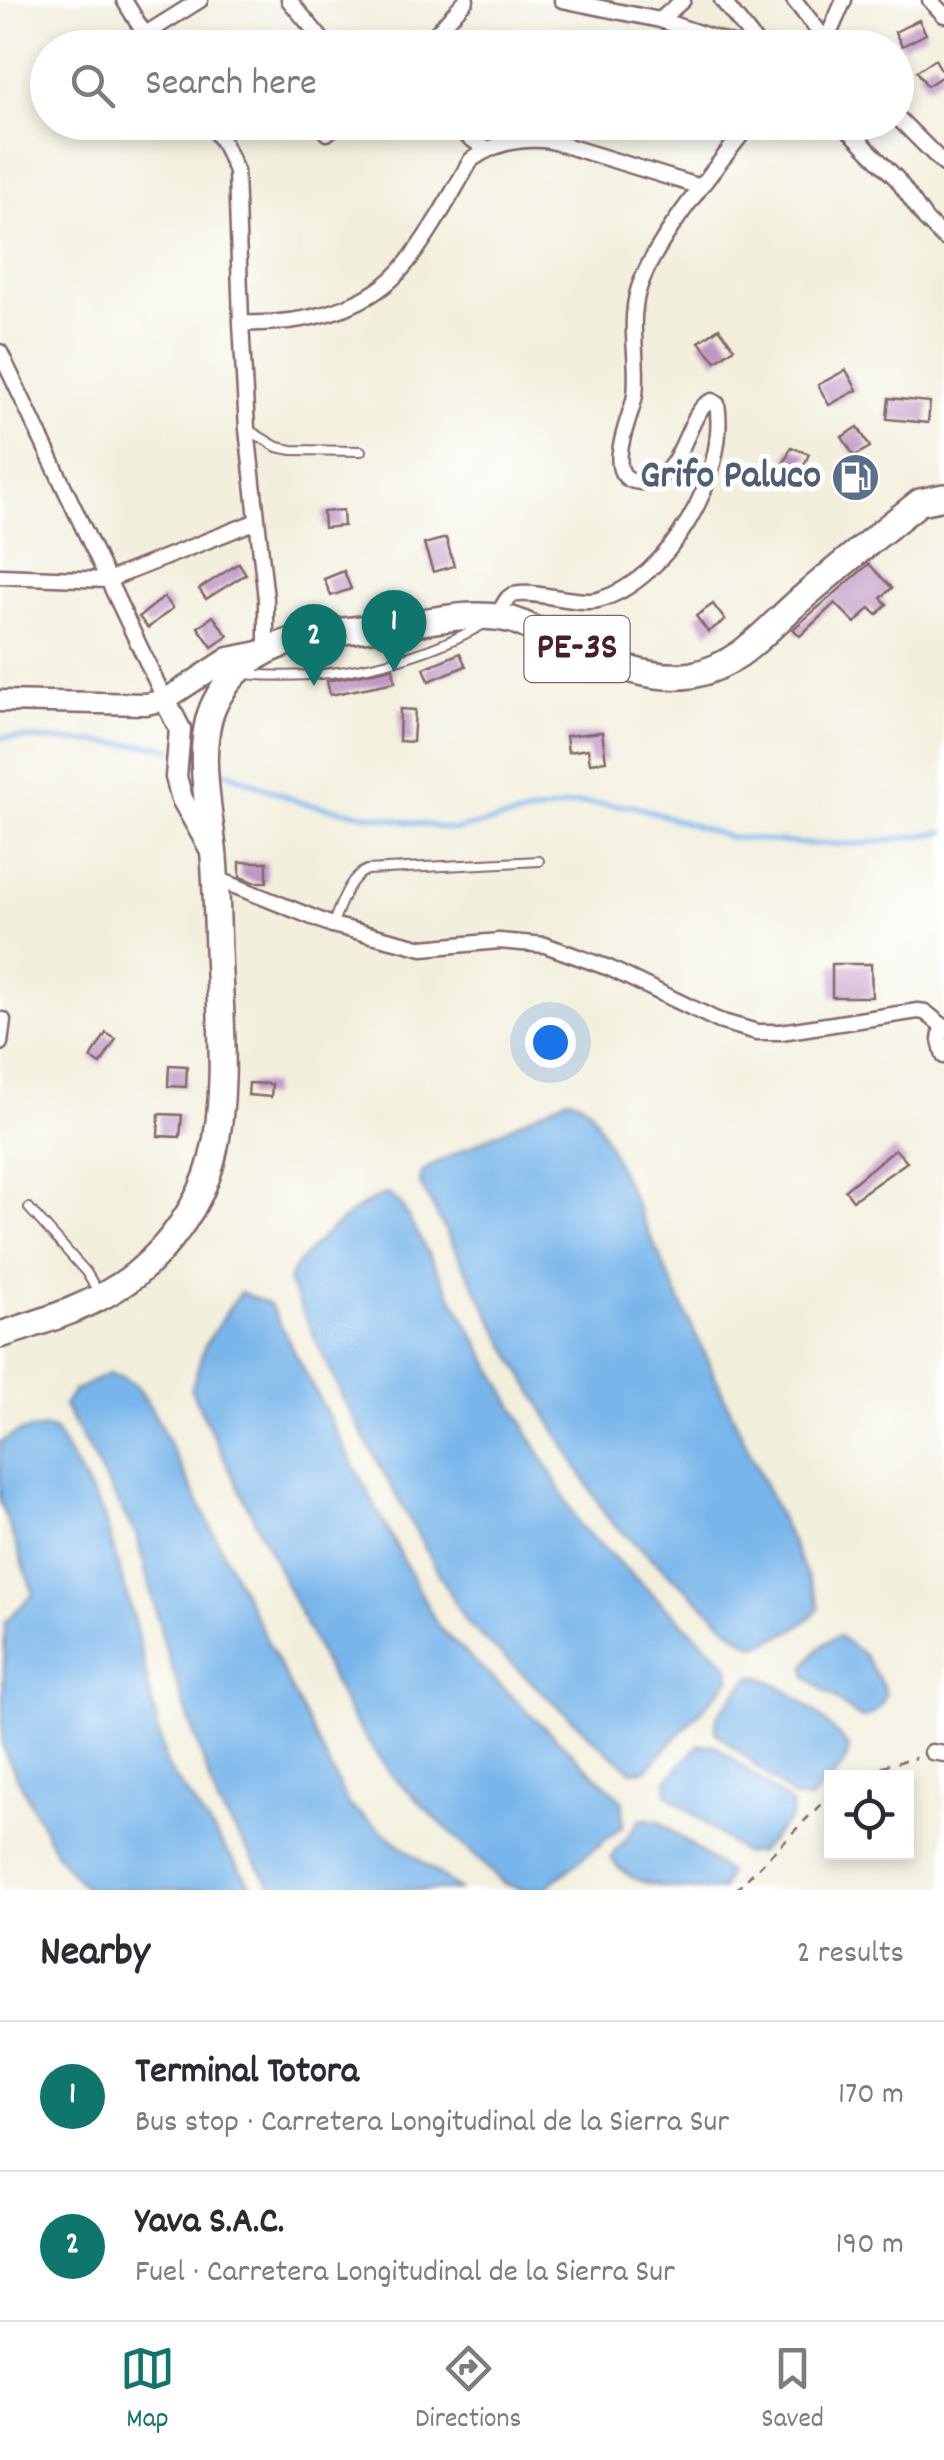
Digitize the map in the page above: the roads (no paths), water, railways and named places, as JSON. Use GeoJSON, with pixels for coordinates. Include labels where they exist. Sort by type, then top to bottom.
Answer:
{"type":"FeatureCollection","features":[{"type":"Feature","properties":{"kind":"highway","name":"PE-3S"},"geometry":{"type":"LineString","coordinates":[[0,1335],[102,1296],[132,1277],[160,1252],[200,1193],[212,1161],[221,1094],[222,1043],[206,740],[214,703],[237,674],[266,651],[312,634],[453,616],[512,620],[607,662],[652,676],[690,675],[722,666],[749,649],[796,604],[920,502],[944,496]]}},
{"type":"Feature","properties":{"kind":"street"},"geometry":{"type":"LineString","coordinates":[[124,0],[142,30]]}},
{"type":"Feature","properties":{"kind":"street"},"geometry":{"type":"LineString","coordinates":[[162,30],[200,0]]}},
{"type":"Feature","properties":{"kind":"street"},"geometry":{"type":"LineString","coordinates":[[289,0],[314,30]]}},
{"type":"Feature","properties":{"kind":"street"},"geometry":{"type":"LineString","coordinates":[[439,30],[466,0]]}},
{"type":"Feature","properties":{"kind":"street"},"geometry":{"type":"LineString","coordinates":[[562,0],[690,30]]}},
{"type":"Feature","properties":{"kind":"street"},"geometry":{"type":"LineString","coordinates":[[660,20],[683,0]]}},
{"type":"Feature","properties":{"kind":"street"},"geometry":{"type":"LineString","coordinates":[[722,0],[746,30]]}},
{"type":"Feature","properties":{"kind":"street"},"geometry":{"type":"LineString","coordinates":[[794,0],[818,30]]}},
{"type":"Feature","properties":{"kind":"street"},"geometry":{"type":"LineString","coordinates":[[834,30],[844,0]]}},
{"type":"Feature","properties":{"kind":"street"},"geometry":{"type":"LineString","coordinates":[[930,0],[944,15]]}},
{"type":"Feature","properties":{"kind":"street"},"geometry":{"type":"LineString","coordinates":[[914,134],[944,164]]}},
{"type":"Feature","properties":{"kind":"street"},"geometry":{"type":"LineString","coordinates":[[0,701],[146,704],[165,700],[229,658],[266,651],[266,599],[247,429],[236,171],[221,140]]}},
{"type":"Feature","properties":{"kind":"street"},"geometry":{"type":"LineString","coordinates":[[473,140],[486,149]]}},
{"type":"Feature","properties":{"kind":"street"},"geometry":{"type":"LineString","coordinates":[[241,323],[261,324],[324,314],[357,304],[399,272],[471,160],[486,149],[523,140]]}},
{"type":"Feature","properties":{"kind":"street"},"geometry":{"type":"LineString","coordinates":[[544,140],[702,187]]}},
{"type":"Feature","properties":{"kind":"street"},"geometry":{"type":"LineString","coordinates":[[496,617],[509,597],[518,592],[564,600],[596,600],[623,588],[650,569],[677,540],[698,506],[720,420],[717,404],[712,401],[700,407],[674,462],[659,476],[639,482],[626,476],[621,468],[620,445],[635,395],[632,329],[638,292],[656,254],[738,140]]}},
{"type":"Feature","properties":{"kind":"street"},"geometry":{"type":"LineString","coordinates":[[859,140],[944,238]]}},
{"type":"Feature","properties":{"kind":"street"},"geometry":{"type":"LineString","coordinates":[[0,352],[180,729],[176,777],[182,799],[214,866],[332,925],[423,948],[499,941],[544,945],[609,968],[719,1022],[757,1032],[924,1012],[943,1026],[940,1040],[944,1056]]}},
{"type":"Feature","properties":{"kind":"street"},"geometry":{"type":"LineString","coordinates":[[0,576],[108,580],[257,521]]}},
{"type":"Feature","properties":{"kind":"street"},"geometry":{"type":"LineString","coordinates":[[0,1043],[3,1020]]}},
{"type":"Feature","properties":{"kind":"lane"},"geometry":{"type":"LineString","coordinates":[[247,429],[277,447],[361,451]]}},
{"type":"Feature","properties":{"kind":"lane"},"geometry":{"type":"LineString","coordinates":[[237,674],[308,675],[410,656],[436,649],[496,617]]}},
{"type":"Feature","properties":{"kind":"lane"},"geometry":{"type":"LineString","coordinates":[[332,925],[358,873],[367,870],[538,861]]}},
{"type":"Feature","properties":{"kind":"lane"},"geometry":{"type":"LineString","coordinates":[[29,1208],[86,1272],[102,1296]]}},
{"type":"Feature","properties":{"kind":"water"},"geometry":{"type":"Polygon","coordinates":[[[568,1098],[587,1107],[606,1140],[817,1598],[819,1608],[808,1620],[768,1641],[752,1644],[737,1635],[608,1519],[510,1353],[420,1183],[422,1173],[434,1164],[568,1098]]]}},
{"type":"Feature","properties":{"kind":"water"},"geometry":{"type":"Polygon","coordinates":[[[388,1194],[401,1205],[581,1527],[729,1666],[730,1679],[646,1770],[632,1771],[608,1752],[465,1621],[345,1402],[288,1281],[303,1257],[332,1229],[363,1205],[388,1194]]]}},
{"type":"Feature","properties":{"kind":"water"},"geometry":{"type":"Polygon","coordinates":[[[240,1292],[270,1305],[439,1628],[623,1801],[623,1826],[543,1890],[522,1890],[503,1883],[393,1777],[349,1714],[191,1390],[205,1345],[240,1292]]]}},
{"type":"Feature","properties":{"kind":"water"},"geometry":{"type":"Polygon","coordinates":[[[108,1374],[134,1385],[149,1405],[349,1806],[459,1890],[274,1890],[218,1805],[164,1644],[137,1537],[64,1406],[74,1391],[108,1374]]]}},
{"type":"Feature","properties":{"kind":"water"},"geometry":{"type":"Polygon","coordinates":[[[46,1428],[55,1431],[103,1514],[133,1616],[166,1765],[255,1890],[86,1890],[57,1855],[2,1747],[5,1622],[34,1594],[0,1501],[0,1442],[19,1432],[46,1428]]]}},
{"type":"Feature","properties":{"kind":"water"},"geometry":{"type":"Polygon","coordinates":[[[839,1636],[864,1655],[885,1690],[881,1704],[865,1717],[860,1718],[807,1677],[805,1667],[812,1658],[824,1644],[839,1636]]]}},
{"type":"Feature","properties":{"kind":"water"},"geometry":{"type":"Polygon","coordinates":[[[751,1676],[763,1678],[790,1693],[831,1727],[849,1748],[847,1757],[840,1770],[824,1770],[824,1786],[810,1800],[794,1798],[715,1731],[718,1714],[751,1676]]]}},
{"type":"Feature","properties":{"kind":"water"},"geometry":{"type":"Polygon","coordinates":[[[699,1745],[715,1745],[792,1805],[791,1818],[758,1853],[743,1853],[667,1794],[667,1780],[699,1745]]]}},
{"type":"Feature","properties":{"kind":"water"},"geometry":{"type":"Polygon","coordinates":[[[642,1818],[659,1821],[728,1873],[722,1890],[659,1886],[620,1869],[611,1858],[642,1818]]]}},
{"type":"Feature","properties":{"kind":"waterway"},"geometry":{"type":"LineString","coordinates":[[0,737],[171,749]]}},
{"type":"Feature","properties":{"kind":"waterway"},"geometry":{"type":"LineString","coordinates":[[214,767],[302,803],[454,830],[580,803],[634,806],[729,837],[805,844],[861,844],[944,832]]}},
{"type":"Feature","properties":{"kind":"place","name":"Grifo Paluco"},"geometry":{"type":"Point","coordinates":[856,478]}},
{"type":"Feature","properties":{"kind":"place","name":"Terminal Totora"},"geometry":{"type":"Point","coordinates":[394,672]}},
{"type":"Feature","properties":{"kind":"place","name":"Yava S.A.C."},"geometry":{"type":"Point","coordinates":[314,686]}}]}
